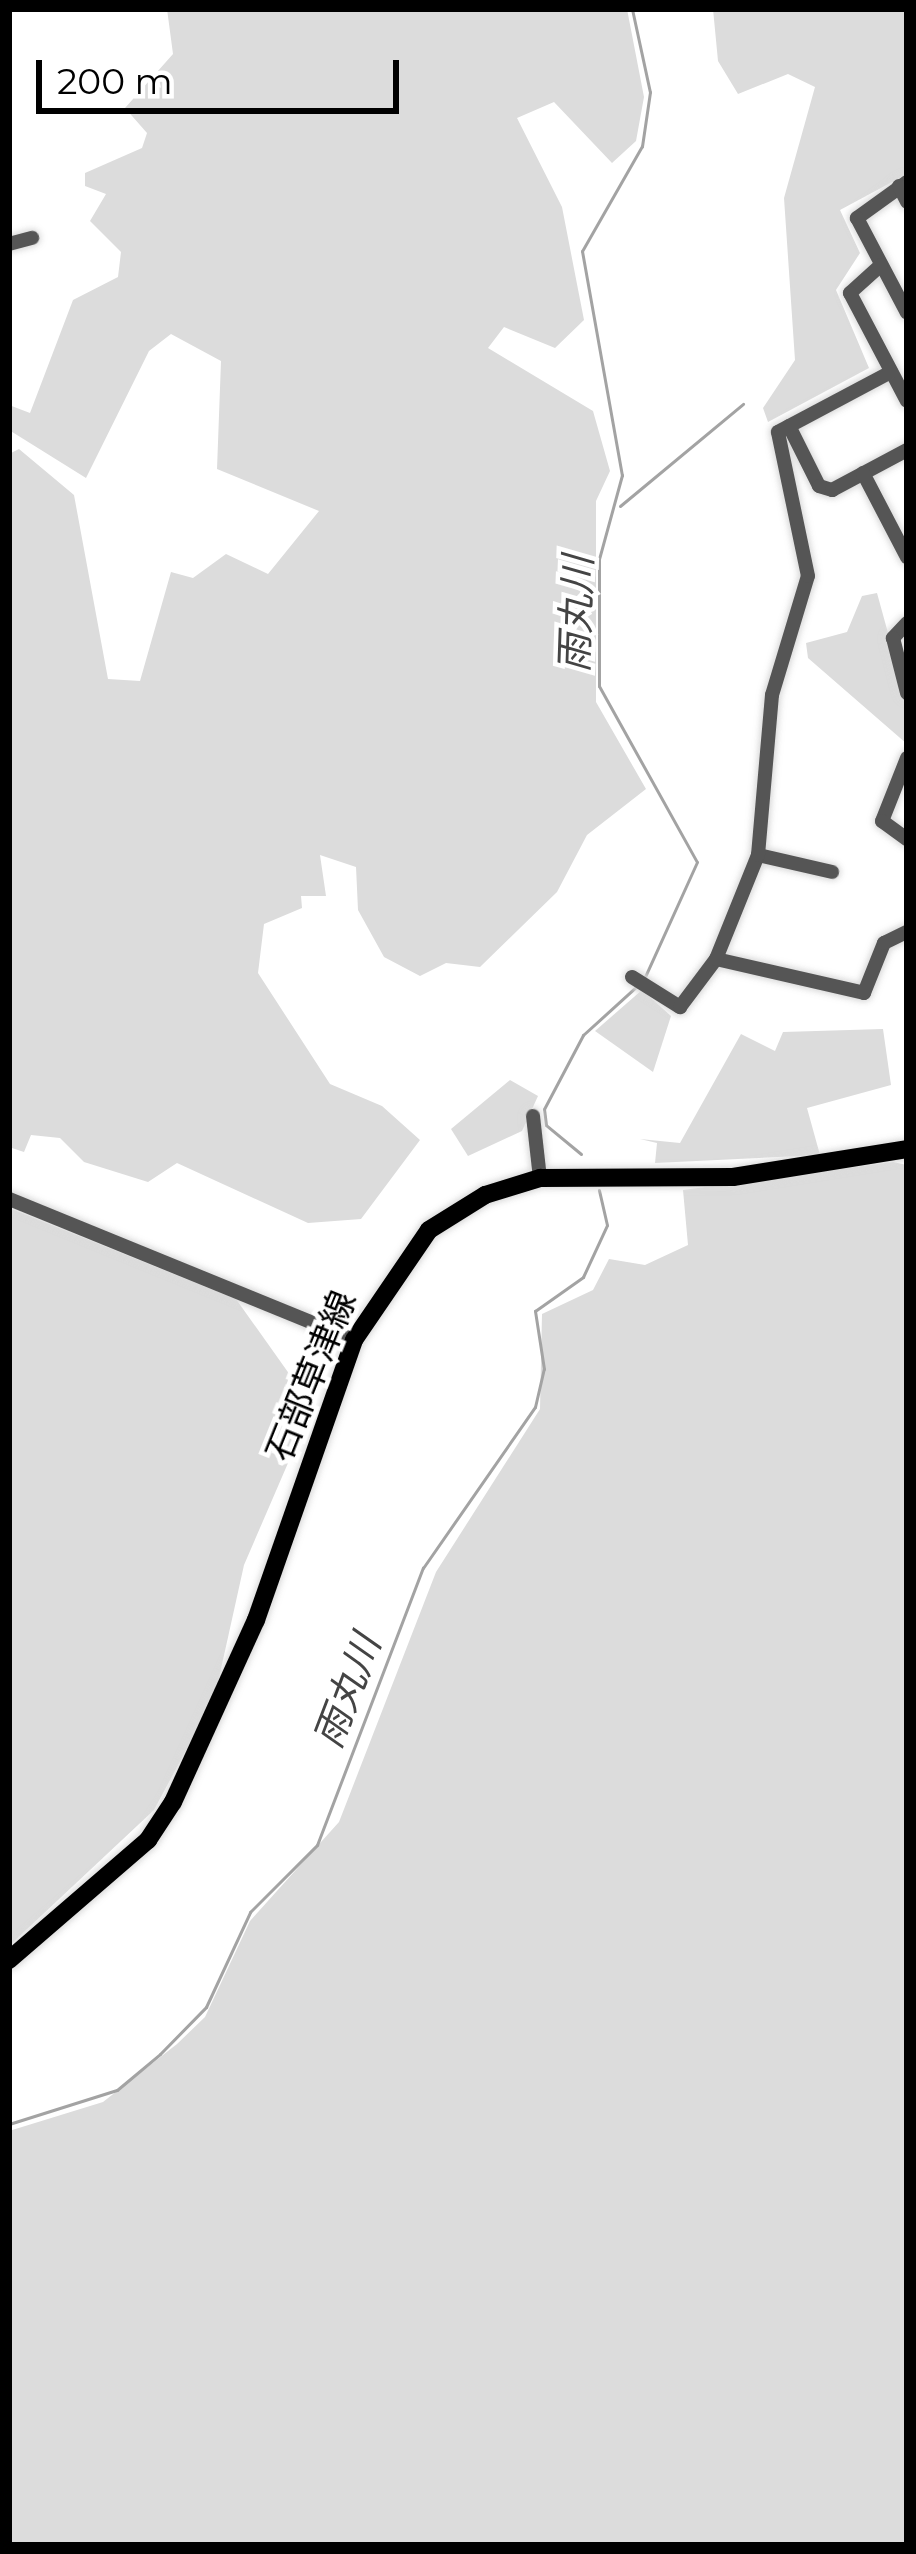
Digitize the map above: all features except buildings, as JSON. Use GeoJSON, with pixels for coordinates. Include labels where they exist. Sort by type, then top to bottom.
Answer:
{"type":"FeatureCollection","features":[{"type":"Feature","properties":{"kind":"main road","name":"石部草津線"},"geometry":{"type":"LineString","coordinates":[[9,1960],[148,1840],[173,1802],[256,1620],[354,1340],[429,1230],[484,1195],[539,1178],[733,1177],[907,1149]]}},
{"type":"Feature","properties":{"kind":"street"},"geometry":{"type":"LineString","coordinates":[[907,202],[903,184],[857,218],[907,313]]}},
{"type":"Feature","properties":{"kind":"street"},"geometry":{"type":"LineString","coordinates":[[9,244],[32,238]]}},
{"type":"Feature","properties":{"kind":"street"},"geometry":{"type":"LineString","coordinates":[[881,265],[850,293],[907,401]]}},
{"type":"Feature","properties":{"kind":"street"},"geometry":{"type":"LineString","coordinates":[[637,982],[680,1007],[716,958],[758,855],[772,695],[808,576],[776,440],[789,426],[891,372]]}},
{"type":"Feature","properties":{"kind":"street"},"geometry":{"type":"LineString","coordinates":[[789,426],[819,486],[863,473],[907,450]]}},
{"type":"Feature","properties":{"kind":"street"},"geometry":{"type":"LineString","coordinates":[[863,473],[907,556]]}},
{"type":"Feature","properties":{"kind":"street"},"geometry":{"type":"LineString","coordinates":[[907,623],[893,638],[907,693]]}},
{"type":"Feature","properties":{"kind":"street"},"geometry":{"type":"LineString","coordinates":[[907,758],[883,821],[907,839]]}},
{"type":"Feature","properties":{"kind":"street"},"geometry":{"type":"LineString","coordinates":[[758,855],[832,872]]}},
{"type":"Feature","properties":{"kind":"street"},"geometry":{"type":"LineString","coordinates":[[716,958],[863,993],[884,943],[907,932]]}},
{"type":"Feature","properties":{"kind":"street"},"geometry":{"type":"LineString","coordinates":[[533,1116],[539,1178]]}},
{"type":"Feature","properties":{"kind":"street"},"geometry":{"type":"LineString","coordinates":[[9,1199],[354,1340]]}},
{"type":"Feature","properties":{"kind":"shaded area"},"geometry":{"type":"Polygon","coordinates":[[[167,9],[627,9],[644,97],[636,141],[612,163],[554,102],[517,118],[562,207],[584,320],[555,348],[504,327],[488,348],[593,411],[610,471],[596,501],[596,702],[646,789],[587,835],[557,892],[480,967],[446,963],[420,976],[384,957],[358,910],[356,867],[320,855],[326,896],[301,896],[302,908],[264,924],[258,973],[330,1084],[382,1106],[420,1140],[361,1219],[308,1223],[177,1163],[148,1182],[84,1162],[60,1138],[31,1135],[24,1152],[9,1147],[9,454],[19,449],[74,495],[108,679],[140,681],[171,572],[193,578],[226,554],[268,574],[319,511],[217,469],[221,361],[171,334],[149,351],[86,478],[9,430],[9,405],[30,413],[73,300],[118,277],[121,252],[90,221],[106,194],[85,186],[85,173],[142,148],[147,133],[125,108],[173,54],[167,9]]]}},
{"type":"Feature","properties":{"kind":"shaded area"},"geometry":{"type":"Polygon","coordinates":[[[713,9],[907,9],[907,174],[840,210],[860,253],[836,290],[869,368],[768,422],[763,408],[795,360],[784,198],[815,87],[788,74],[738,94],[718,61],[713,9]]]}},
{"type":"Feature","properties":{"kind":"shaded area"},"geometry":{"type":"Polygon","coordinates":[[[877,593],[907,702],[907,744],[808,658],[806,643],[847,632],[862,596],[877,593]]]}},
{"type":"Feature","properties":{"kind":"shaded area"},"geometry":{"type":"Polygon","coordinates":[[[642,990],[671,1016],[653,1072],[595,1031],[642,990]]]}},
{"type":"Feature","properties":{"kind":"shaded area"},"geometry":{"type":"Polygon","coordinates":[[[883,1029],[891,1085],[807,1108],[820,1155],[655,1163],[657,1143],[640,1139],[680,1143],[741,1034],[775,1051],[783,1032],[883,1029]]]}},
{"type":"Feature","properties":{"kind":"shaded area"},"geometry":{"type":"Polygon","coordinates":[[[510,1080],[538,1096],[522,1131],[468,1156],[451,1129],[510,1080]]]}},
{"type":"Feature","properties":{"kind":"shaded area"},"geometry":{"type":"Polygon","coordinates":[[[893,1162],[907,1165],[907,2545],[9,2545],[9,2131],[103,2102],[177,2044],[205,2017],[250,1921],[339,1822],[436,1572],[540,1409],[542,1314],[593,1290],[609,1259],[645,1265],[688,1245],[683,1190],[893,1162]]]}},
{"type":"Feature","properties":{"kind":"shaded area"},"geometry":{"type":"Polygon","coordinates":[[[9,1208],[236,1299],[290,1375],[304,1426],[244,1565],[215,1696],[154,1810],[9,1946],[9,1208]]]}},
{"type":"Feature","properties":{"kind":"waterway","name":"雨丸川"},"geometry":{"type":"LineString","coordinates":[[632,9],[650,92],[642,146],[582,251],[622,475],[599,559],[599,686],[697,862],[644,979]]}},
{"type":"Feature","properties":{"kind":"waterway"},"geometry":{"type":"LineString","coordinates":[[620,506],[743,404]]}},
{"type":"Feature","properties":{"kind":"waterway","name":"雨丸川"},"geometry":{"type":"LineString","coordinates":[[581,1154],[546,1125],[544,1109],[583,1035],[637,986]]}},
{"type":"Feature","properties":{"kind":"waterway","name":"雨丸川"},"geometry":{"type":"LineString","coordinates":[[9,2124],[117,2090],[160,2054],[206,2007],[250,1912],[317,1845],[423,1568],[535,1407],[544,1369],[535,1311],[583,1277],[607,1225],[599,1190]]}}]}
